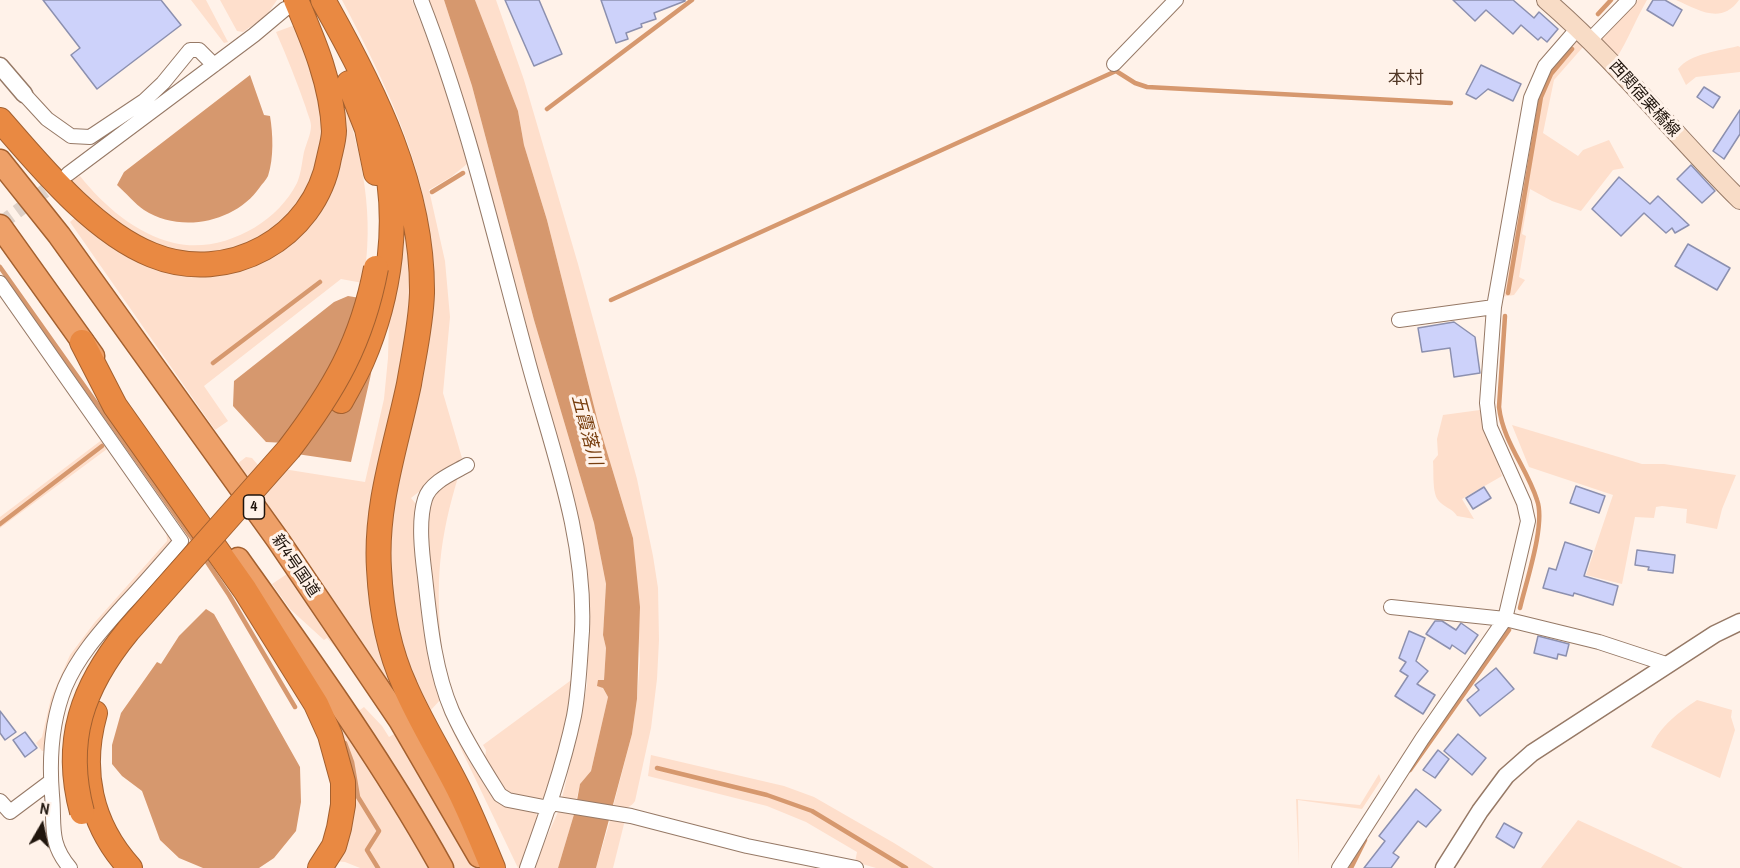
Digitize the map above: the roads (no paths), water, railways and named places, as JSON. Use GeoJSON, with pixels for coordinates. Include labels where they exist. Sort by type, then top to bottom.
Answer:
{"type":"FeatureCollection","features":[{"type":"Feature","properties":{"kind":"highway"},"geometry":{"type":"LineString","coordinates":[[323,0],[354,56],[390,135],[409,190],[421,261],[422,294],[418,330],[407,392],[381,505],[379,569],[389,635],[404,684],[459,791],[493,868]]}},
{"type":"Feature","properties":{"kind":"highway"},"geometry":{"type":"LineString","coordinates":[[295,3],[340,62],[367,129],[377,176],[382,269]]}},
{"type":"Feature","properties":{"kind":"highway"},"geometry":{"type":"LineString","coordinates":[[0,120],[43,169],[124,243],[153,256],[191,266],[219,264],[244,257],[270,245],[294,227],[316,200],[327,170],[334,133],[330,98],[319,56],[295,3]]}},
{"type":"Feature","properties":{"kind":"highway"},"geometry":{"type":"LineString","coordinates":[[130,868],[107,839],[76,790],[74,746],[82,707],[92,684],[116,646],[289,449],[330,393],[351,353],[382,269],[391,237],[391,199],[385,156],[366,83]]}},
{"type":"Feature","properties":{"kind":"highway","name":"新4号国道"},"geometry":{"type":"LineString","coordinates":[[0,161],[59,235],[278,540],[400,720],[486,868]]}},
{"type":"Feature","properties":{"kind":"highway"},"geometry":{"type":"LineString","coordinates":[[0,226],[323,679],[442,868]]}},
{"type":"Feature","properties":{"kind":"highway"},"geometry":{"type":"LineString","coordinates":[[82,342],[115,406],[245,590],[316,704],[338,760],[343,793],[339,828],[334,846],[321,868]]}},
{"type":"Feature","properties":{"kind":"highway"},"geometry":{"type":"LineString","coordinates":[[88,810],[91,837],[112,868]]}},
{"type":"Feature","properties":{"kind":"main road","name":"西関宿栗橋線"},"geometry":{"type":"LineString","coordinates":[[1546,0],[1584,34],[1740,200]]}},
{"type":"Feature","properties":{"kind":"street"},"geometry":{"type":"LineString","coordinates":[[421,0],[459,108],[541,411],[567,496],[581,581],[582,630],[575,704],[550,805],[527,868]]}},
{"type":"Feature","properties":{"kind":"street"},"geometry":{"type":"LineString","coordinates":[[1114,64],[1176,0]]}},
{"type":"Feature","properties":{"kind":"street"},"geometry":{"type":"LineString","coordinates":[[1339,868],[1422,739],[1505,619],[1528,521],[1524,503],[1490,427],[1487,402],[1494,307],[1531,98],[1545,66],[1629,0]]}},
{"type":"Feature","properties":{"kind":"street"},"geometry":{"type":"LineString","coordinates":[[68,174],[295,3]]}},
{"type":"Feature","properties":{"kind":"street"},"geometry":{"type":"LineString","coordinates":[[0,66],[47,119],[71,136],[90,137],[144,101],[163,83],[190,50],[199,50],[214,65]]}},
{"type":"Feature","properties":{"kind":"street"},"geometry":{"type":"LineString","coordinates":[[0,284],[181,541],[96,637],[75,668],[65,688],[52,737],[50,782],[53,836],[70,868]]}},
{"type":"Feature","properties":{"kind":"street"},"geometry":{"type":"LineString","coordinates":[[1399,320],[1494,307]]}},
{"type":"Feature","properties":{"kind":"street"},"geometry":{"type":"LineString","coordinates":[[467,465],[435,484],[425,498],[422,527],[423,562],[430,630],[441,681],[452,712],[500,795],[508,800],[566,805],[622,814],[747,846],[856,868]]}},
{"type":"Feature","properties":{"kind":"street"},"geometry":{"type":"LineString","coordinates":[[1391,607],[1505,619],[1599,642],[1666,664]]}},
{"type":"Feature","properties":{"kind":"street"},"geometry":{"type":"LineString","coordinates":[[1444,868],[1480,811],[1506,776],[1532,753],[1666,664],[1714,634],[1740,622]]}},
{"type":"Feature","properties":{"kind":"street"},"geometry":{"type":"LineString","coordinates":[[0,801],[10,812],[50,782]]}},
{"type":"Feature","properties":{"kind":"water","name":"五霞落川"},"geometry":{"type":"Polygon","coordinates":[[[444,0],[475,0],[518,111],[524,145],[547,220],[598,422],[633,538],[640,607],[637,699],[632,734],[596,868],[558,868],[575,811],[580,784],[591,771],[608,697],[603,688],[597,686],[598,680],[604,680],[606,648],[603,635],[606,584],[594,523],[534,320],[472,86],[444,0]]]}},
{"type":"Feature","properties":{"kind":"water"},"geometry":{"type":"Polygon","coordinates":[[[250,75],[264,115],[270,116],[272,146],[268,176],[250,199],[237,209],[207,221],[174,221],[144,210],[117,185],[124,172],[250,75]]]}},
{"type":"Feature","properties":{"kind":"water"},"geometry":{"type":"Polygon","coordinates":[[[348,296],[378,301],[371,374],[351,462],[290,453],[286,443],[266,442],[233,406],[234,381],[334,302],[348,296]]]}},
{"type":"Feature","properties":{"kind":"water"},"geometry":{"type":"Polygon","coordinates":[[[206,609],[214,614],[300,767],[301,802],[296,831],[274,858],[259,868],[203,868],[179,858],[160,840],[142,791],[122,776],[112,764],[112,745],[121,713],[157,662],[161,664],[179,636],[206,609]]]}},
{"type":"Feature","properties":{"kind":"waterway"},"geometry":{"type":"LineString","coordinates":[[547,109],[692,0]]}},
{"type":"Feature","properties":{"kind":"waterway"},"geometry":{"type":"LineString","coordinates":[[1598,14],[1611,0]]}},
{"type":"Feature","properties":{"kind":"waterway"},"geometry":{"type":"LineString","coordinates":[[1508,293],[1541,97],[1551,74],[1572,49]]}},
{"type":"Feature","properties":{"kind":"waterway"},"geometry":{"type":"LineString","coordinates":[[611,300],[1116,71],[1135,83],[1147,87],[1451,103]]}},
{"type":"Feature","properties":{"kind":"waterway"},"geometry":{"type":"LineString","coordinates":[[432,192],[463,173]]}},
{"type":"Feature","properties":{"kind":"waterway"},"geometry":{"type":"LineString","coordinates":[[0,267],[196,544]]}},
{"type":"Feature","properties":{"kind":"waterway"},"geometry":{"type":"LineString","coordinates":[[213,363],[320,282]]}},
{"type":"Feature","properties":{"kind":"waterway"},"geometry":{"type":"LineString","coordinates":[[1505,316],[1499,407],[1501,420],[1533,488],[1539,510],[1537,538],[1520,608]]}},
{"type":"Feature","properties":{"kind":"waterway"},"geometry":{"type":"LineString","coordinates":[[0,524],[102,446]]}},
{"type":"Feature","properties":{"kind":"waterway"},"geometry":{"type":"LineString","coordinates":[[203,556],[229,595],[295,707]]}},
{"type":"Feature","properties":{"kind":"waterway"},"geometry":{"type":"LineString","coordinates":[[1410,770],[1509,630]]}},
{"type":"Feature","properties":{"kind":"waterway"},"geometry":{"type":"LineString","coordinates":[[345,743],[352,762],[358,797],[379,831],[367,850],[378,868]]}},
{"type":"Feature","properties":{"kind":"waterway"},"geometry":{"type":"LineString","coordinates":[[657,768],[767,795],[812,811],[906,868]]}},
{"type":"Feature","properties":{"kind":"waterway"},"geometry":{"type":"LineString","coordinates":[[1351,868],[1365,840]]}},
{"type":"Feature","properties":{"kind":"tunnel"},"geometry":{"type":"LineString","coordinates":[[0,224],[61,179]]}},
{"type":"Feature","properties":{"kind":"district","name":"本村"},"geometry":{"type":"Point","coordinates":[1406,79]}}]}
